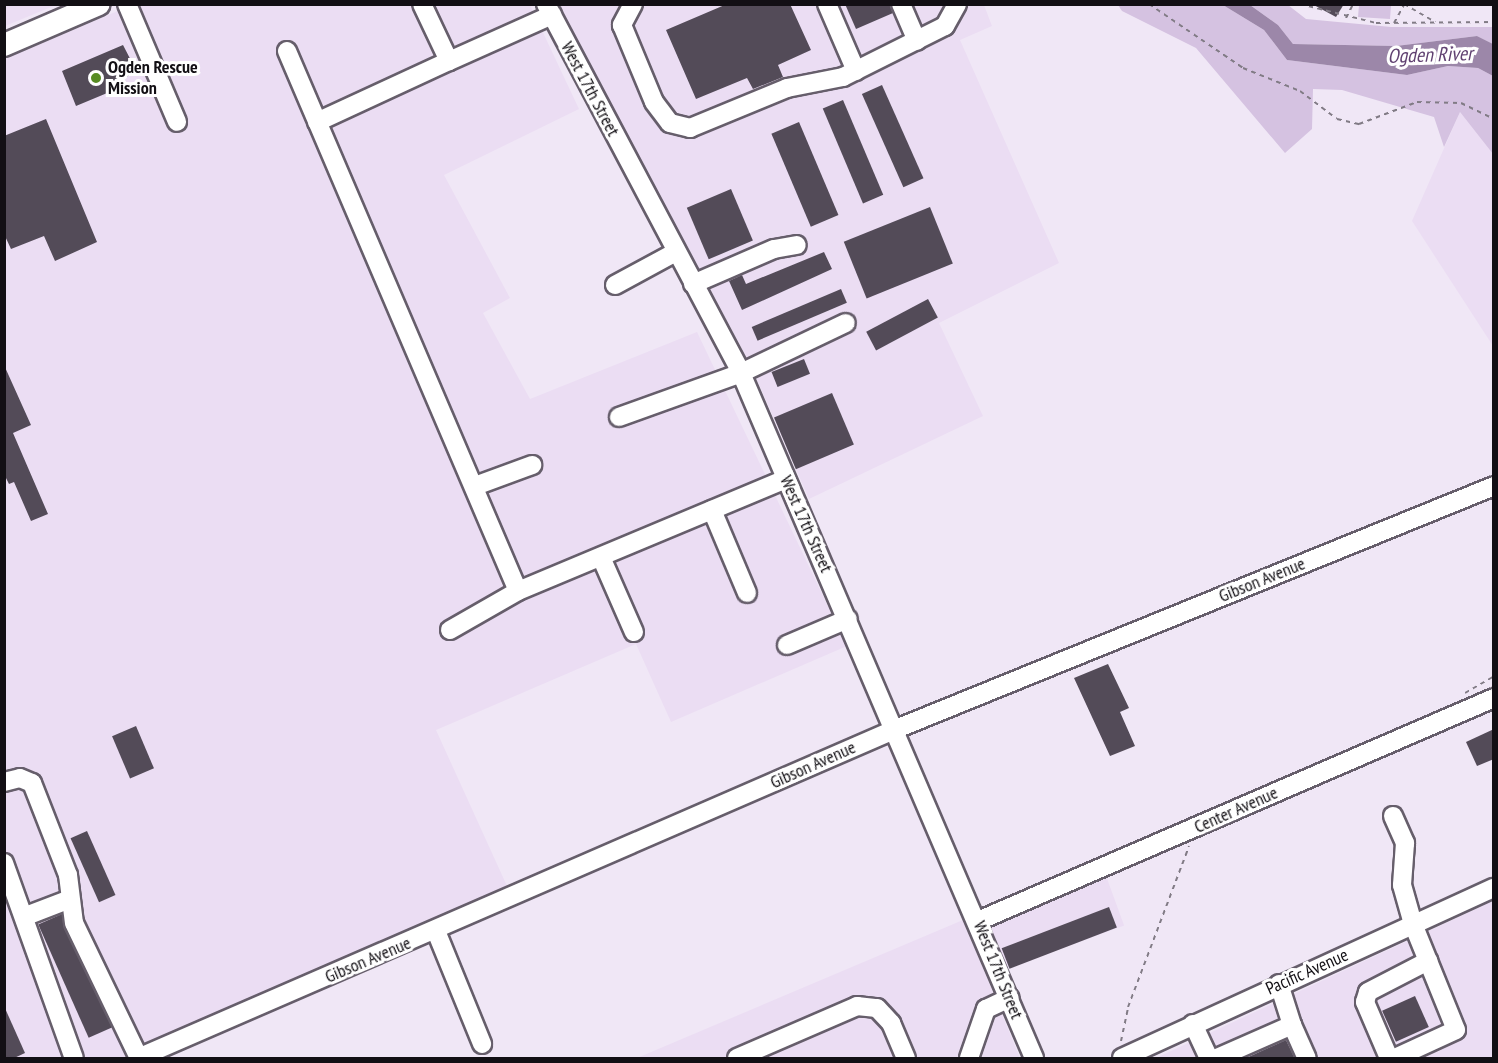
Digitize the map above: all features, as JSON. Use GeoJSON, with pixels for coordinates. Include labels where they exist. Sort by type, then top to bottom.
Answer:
{"type":"FeatureCollection","features":[{"type":"Feature","properties":{"kind":"main road"},"geometry":{"type":"LineString","coordinates":[[4,45],[99,4]]}},
{"type":"Feature","properties":{"kind":"street"},"geometry":{"type":"LineString","coordinates":[[127,4],[177,122]]}},
{"type":"Feature","properties":{"kind":"street"},"geometry":{"type":"LineString","coordinates":[[422,4],[449,61]]}},
{"type":"Feature","properties":{"kind":"street"},"geometry":{"type":"LineString","coordinates":[[633,4],[622,25],[627,42],[662,116],[680,126],[698,126],[787,87],[829,82],[856,71],[945,26],[957,4]]}},
{"type":"Feature","properties":{"kind":"street"},"geometry":{"type":"LineString","coordinates":[[827,4],[856,71]]}},
{"type":"Feature","properties":{"kind":"street"},"geometry":{"type":"LineString","coordinates":[[901,4],[917,41]]}},
{"type":"Feature","properties":{"kind":"street"},"geometry":{"type":"LineString","coordinates":[[317,122],[449,61],[548,7]]}},
{"type":"Feature","properties":{"kind":"street","name":"West 17th Street"},"geometry":{"type":"LineString","coordinates":[[548,7],[741,373],[896,729],[1034,1059]]}},
{"type":"Feature","properties":{"kind":"street"},"geometry":{"type":"LineString","coordinates":[[287,51],[518,591]]}},
{"type":"Feature","properties":{"kind":"street"},"geometry":{"type":"LineString","coordinates":[[693,284],[774,249],[797,245]]}},
{"type":"Feature","properties":{"kind":"street"},"geometry":{"type":"LineString","coordinates":[[615,285],[676,252]]}},
{"type":"Feature","properties":{"kind":"street"},"geometry":{"type":"LineString","coordinates":[[619,417],[741,373],[846,323]]}},
{"type":"Feature","properties":{"kind":"street"},"geometry":{"type":"LineString","coordinates":[[475,486],[532,465]]}},
{"type":"Feature","properties":{"kind":"street"},"geometry":{"type":"LineString","coordinates":[[450,630],[518,591],[786,478]]}},
{"type":"Feature","properties":{"kind":"street","name":"Gibson Avenue"},"geometry":{"type":"LineString","coordinates":[[138,1058],[436,931],[896,729],[1494,486]]}},
{"type":"Feature","properties":{"kind":"street"},"geometry":{"type":"LineString","coordinates":[[712,510],[747,593]]}},
{"type":"Feature","properties":{"kind":"street"},"geometry":{"type":"LineString","coordinates":[[601,557],[634,632]]}},
{"type":"Feature","properties":{"kind":"street"},"geometry":{"type":"LineString","coordinates":[[787,645],[848,619]]}},
{"type":"Feature","properties":{"kind":"street","name":"Center Avenue"},"geometry":{"type":"LineString","coordinates":[[978,921],[1494,698]]}},
{"type":"Feature","properties":{"kind":"street"},"geometry":{"type":"LineString","coordinates":[[4,782],[25,778],[32,783],[59,848],[74,923],[138,1058]]}},
{"type":"Feature","properties":{"kind":"street"},"geometry":{"type":"LineString","coordinates":[[1393,816],[1405,843],[1402,885],[1413,924],[1456,1030],[1395,1059]]}},
{"type":"Feature","properties":{"kind":"street"},"geometry":{"type":"LineString","coordinates":[[4,862],[26,916],[27,930],[74,1059]]}},
{"type":"Feature","properties":{"kind":"street","name":"Pacific Avenue"},"geometry":{"type":"LineString","coordinates":[[1121,1053],[1193,1024],[1494,888]]}},
{"type":"Feature","properties":{"kind":"street"},"geometry":{"type":"LineString","coordinates":[[26,916],[70,899]]}},
{"type":"Feature","properties":{"kind":"street"},"geometry":{"type":"LineString","coordinates":[[436,931],[482,1044]]}},
{"type":"Feature","properties":{"kind":"street"},"geometry":{"type":"LineString","coordinates":[[1389,1059],[1365,1002],[1368,992],[1428,961]]}},
{"type":"Feature","properties":{"kind":"street"},"geometry":{"type":"LineString","coordinates":[[1279,984],[1292,1025],[1307,1059]]}},
{"type":"Feature","properties":{"kind":"street"},"geometry":{"type":"LineString","coordinates":[[969,1059],[986,1009],[1010,998]]}},
{"type":"Feature","properties":{"kind":"street"},"geometry":{"type":"LineString","coordinates":[[736,1059],[857,1006],[877,1008],[891,1023],[906,1059]]}},
{"type":"Feature","properties":{"kind":"street"},"geometry":{"type":"LineString","coordinates":[[1193,1024],[1209,1059]]}},
{"type":"Feature","properties":{"kind":"street"},"geometry":{"type":"LineString","coordinates":[[1217,1059],[1292,1025]]}},
{"type":"Feature","properties":{"kind":"path"},"geometry":{"type":"LineString","coordinates":[[1149,4],[1243,68],[1300,91],[1337,119],[1359,124],[1417,102],[1461,103],[1494,119]]}},
{"type":"Feature","properties":{"kind":"path"},"geometry":{"type":"LineString","coordinates":[[1300,4],[1345,19],[1394,24],[1494,22]]}},
{"type":"Feature","properties":{"kind":"path"},"geometry":{"type":"LineString","coordinates":[[1345,19],[1353,4]]}},
{"type":"Feature","properties":{"kind":"path"},"geometry":{"type":"LineString","coordinates":[[1394,24],[1404,5],[1437,23]]}},
{"type":"Feature","properties":{"kind":"path"},"geometry":{"type":"LineString","coordinates":[[1458,700],[1472,685],[1494,676]]}},
{"type":"Feature","properties":{"kind":"path"},"geometry":{"type":"LineString","coordinates":[[1121,1053],[1128,1007],[1152,955],[1194,828]]}},
{"type":"Feature","properties":{"kind":"shaded area"},"geometry":{"type":"Polygon","coordinates":[[[5,4],[56,4],[56,5],[5,26],[5,4]]]}},
{"type":"Feature","properties":{"kind":"shaded area"},"geometry":{"type":"Polygon","coordinates":[[[132,5],[530,5],[579,109],[444,175],[510,298],[483,313],[530,399],[697,332],[847,646],[671,722],[636,644],[436,730],[507,886],[144,1044],[149,1058],[5,1058],[4,59],[132,5]]]}},
{"type":"Feature","properties":{"kind":"shaded area"},"geometry":{"type":"Polygon","coordinates":[[[558,5],[984,5],[992,26],[960,40],[1059,263],[939,323],[983,416],[809,499],[751,366],[558,5]]]}},
{"type":"Feature","properties":{"kind":"shaded area"},"geometry":{"type":"Polygon","coordinates":[[[1118,5],[1223,5],[1264,30],[1287,60],[1407,75],[1448,66],[1478,68],[1493,76],[1493,154],[1460,112],[1444,147],[1434,117],[1342,90],[1313,89],[1312,129],[1285,153],[1196,48],[1122,11],[1118,5]]]}},
{"type":"Feature","properties":{"kind":"shaded area"},"geometry":{"type":"Polygon","coordinates":[[[1250,5],[1288,5],[1306,19],[1391,27],[1493,27],[1493,44],[1477,36],[1396,46],[1293,44],[1278,25],[1250,5]]]}},
{"type":"Feature","properties":{"kind":"shaded area"},"geometry":{"type":"Polygon","coordinates":[[[1359,5],[1391,5],[1390,19],[1358,17],[1359,5]]]}},
{"type":"Feature","properties":{"kind":"shaded area"},"geometry":{"type":"Polygon","coordinates":[[[1460,112],[1493,154],[1493,346],[1412,221],[1460,112]]]}},
{"type":"Feature","properties":{"kind":"shaded area"},"geometry":{"type":"Polygon","coordinates":[[[1105,873],[1124,926],[1003,970],[984,917],[1105,873]]]}},
{"type":"Feature","properties":{"kind":"shaded area"},"geometry":{"type":"Polygon","coordinates":[[[1493,901],[1493,1058],[1156,1058],[1493,901]]]}},
{"type":"Feature","properties":{"kind":"shaded area"},"geometry":{"type":"Polygon","coordinates":[[[963,920],[1020,1058],[637,1058],[963,920]]]}},
{"type":"Feature","properties":{"kind":"water","name":"Ogden River"},"geometry":{"type":"Polygon","coordinates":[[[1223,5],[1250,5],[1278,25],[1293,44],[1396,46],[1477,36],[1493,44],[1493,76],[1478,68],[1448,66],[1407,75],[1287,60],[1264,30],[1223,5]]]}},
{"type":"Feature","properties":{"kind":"building"},"geometry":{"type":"Polygon","coordinates":[[[727,4],[790,4],[811,50],[778,65],[783,77],[753,89],[747,78],[696,99],[666,30],[727,4]]]}},
{"type":"Feature","properties":{"kind":"building"},"geometry":{"type":"Polygon","coordinates":[[[845,4],[889,4],[893,13],[856,29],[845,4]]]}},
{"type":"Feature","properties":{"kind":"building"},"geometry":{"type":"Polygon","coordinates":[[[1312,4],[1344,4],[1336,17],[1312,4]]]}},
{"type":"Feature","properties":{"kind":"building"},"geometry":{"type":"Polygon","coordinates":[[[123,45],[137,72],[109,85],[112,91],[76,106],[62,71],[123,45]]]}},
{"type":"Feature","properties":{"kind":"building"},"geometry":{"type":"Polygon","coordinates":[[[882,85],[923,178],[903,187],[862,94],[882,85]]]}},
{"type":"Feature","properties":{"kind":"building"},"geometry":{"type":"Polygon","coordinates":[[[843,100],[883,195],[863,203],[823,109],[843,100]]]}},
{"type":"Feature","properties":{"kind":"building"},"geometry":{"type":"Polygon","coordinates":[[[46,119],[97,242],[55,261],[44,236],[11,249],[4,234],[4,136],[46,119]]]}},
{"type":"Feature","properties":{"kind":"building"},"geometry":{"type":"Polygon","coordinates":[[[799,122],[838,215],[811,227],[771,134],[799,122]]]}},
{"type":"Feature","properties":{"kind":"building"},"geometry":{"type":"Polygon","coordinates":[[[731,189],[753,241],[709,259],[687,208],[731,189]]]}},
{"type":"Feature","properties":{"kind":"building"},"geometry":{"type":"Polygon","coordinates":[[[930,207],[953,264],[867,298],[844,242],[930,207]]]}},
{"type":"Feature","properties":{"kind":"building"},"geometry":{"type":"Polygon","coordinates":[[[824,252],[832,269],[742,310],[729,281],[742,275],[746,284],[824,252]]]}},
{"type":"Feature","properties":{"kind":"building"},"geometry":{"type":"Polygon","coordinates":[[[841,289],[847,303],[758,341],[752,327],[841,289]]]}},
{"type":"Feature","properties":{"kind":"building"},"geometry":{"type":"Polygon","coordinates":[[[928,299],[938,318],[876,350],[866,332],[928,299]]]}},
{"type":"Feature","properties":{"kind":"building"},"geometry":{"type":"Polygon","coordinates":[[[804,359],[810,374],[778,387],[772,372],[804,359]]]}},
{"type":"Feature","properties":{"kind":"building"},"geometry":{"type":"Polygon","coordinates":[[[4,365],[31,425],[13,433],[48,514],[31,521],[14,482],[9,484],[4,474],[4,365]]]}},
{"type":"Feature","properties":{"kind":"building"},"geometry":{"type":"Polygon","coordinates":[[[832,393],[854,445],[796,469],[774,418],[832,393]]]}},
{"type":"Feature","properties":{"kind":"building"},"geometry":{"type":"Polygon","coordinates":[[[1108,664],[1129,708],[1120,712],[1135,746],[1110,756],[1074,678],[1108,664]]]}},
{"type":"Feature","properties":{"kind":"building"},"geometry":{"type":"Polygon","coordinates":[[[136,726],[154,768],[130,779],[112,736],[136,726]]]}},
{"type":"Feature","properties":{"kind":"building"},"geometry":{"type":"Polygon","coordinates":[[[1494,729],[1494,759],[1477,766],[1466,742],[1494,729]]]}},
{"type":"Feature","properties":{"kind":"building"},"geometry":{"type":"Polygon","coordinates":[[[87,831],[115,895],[99,902],[71,838],[87,831]]]}},
{"type":"Feature","properties":{"kind":"building"},"geometry":{"type":"Polygon","coordinates":[[[1109,907],[1117,928],[1010,969],[1002,948],[1109,907]]]}},
{"type":"Feature","properties":{"kind":"building"},"geometry":{"type":"Polygon","coordinates":[[[62,914],[112,1027],[89,1038],[38,925],[62,914]]]}},
{"type":"Feature","properties":{"kind":"building"},"geometry":{"type":"Polygon","coordinates":[[[1415,996],[1429,1027],[1396,1042],[1382,1011],[1415,996]]]}},
{"type":"Feature","properties":{"kind":"building"},"geometry":{"type":"Polygon","coordinates":[[[4,1006],[25,1053],[12,1059],[4,1059],[4,1006]]]}},
{"type":"Feature","properties":{"kind":"building"},"geometry":{"type":"Polygon","coordinates":[[[1286,1040],[1295,1059],[1244,1059],[1286,1040]]]}},
{"type":"Feature","properties":{"kind":"place","name":"Ogden Rescue Mission"},"geometry":{"type":"Point","coordinates":[96,78]}}]}
